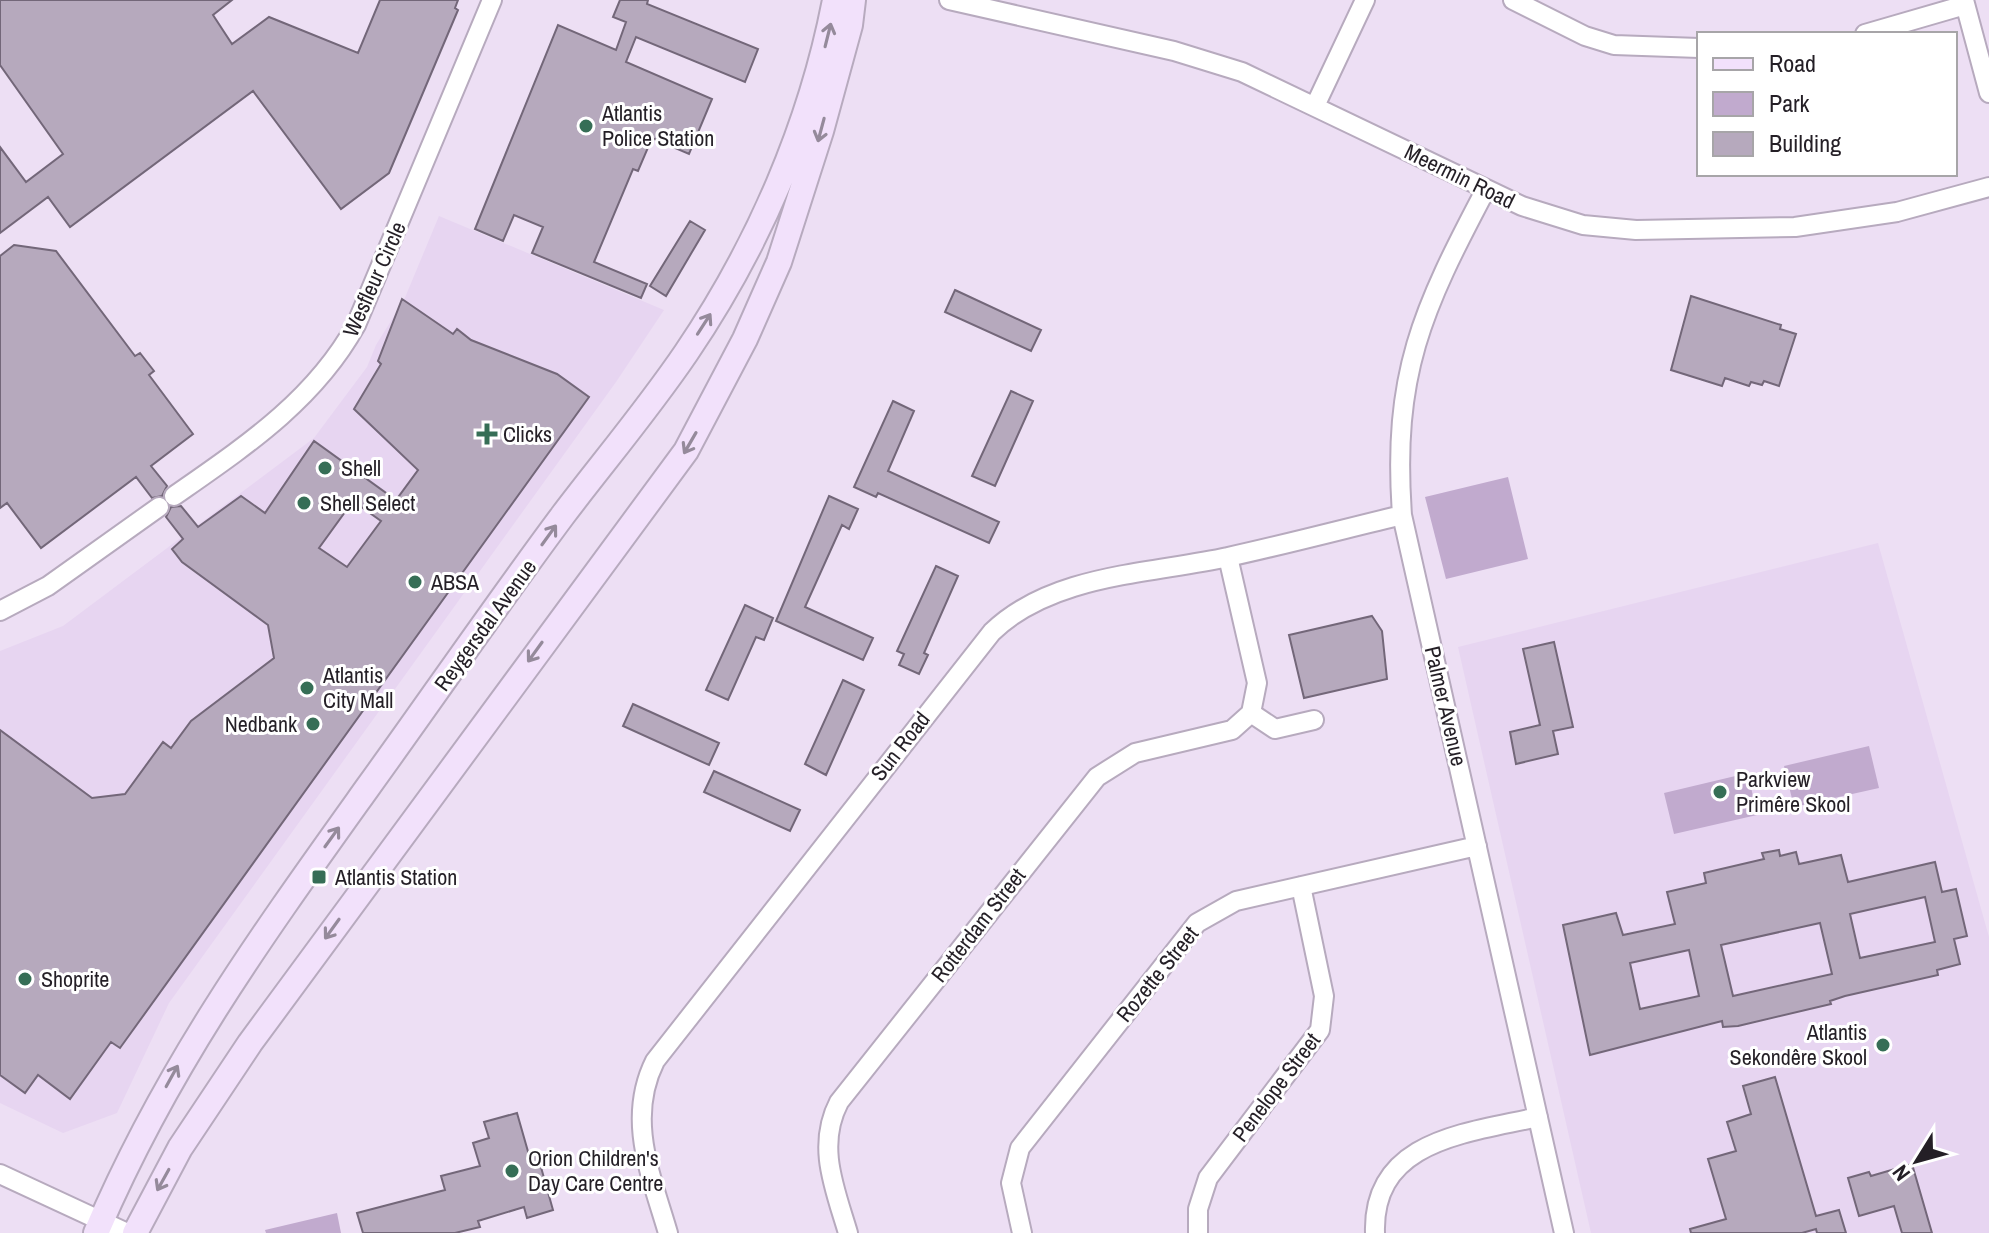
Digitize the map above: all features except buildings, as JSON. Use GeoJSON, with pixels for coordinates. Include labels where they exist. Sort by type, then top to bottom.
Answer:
{"type":"FeatureCollection","features":[{"type":"Feature","properties":{"kind":"main road","name":"Reygersdal Avenue"},"geometry":{"type":"LineString","coordinates":[[98,1227],[159,1098],[245,959],[563,516],[661,389],[711,313],[755,235],[783,173],[817,79],[835,0]]}},
{"type":"Feature","properties":{"kind":"main road"},"geometry":{"type":"LineString","coordinates":[[135,1233],[180,1148],[250,1043],[686,451],[745,339],[784,248],[821,131],[850,25],[853,0]]}},
{"type":"Feature","properties":{"kind":"street","name":"Wesfleur Circle"},"geometry":{"type":"LineString","coordinates":[[0,611],[48,586],[293,408],[336,359],[356,325],[492,0]]}},
{"type":"Feature","properties":{"kind":"street","name":"Meermin Road"},"geometry":{"type":"LineString","coordinates":[[949,0],[1208,61],[1253,76],[1486,189],[1562,220],[1636,230],[1827,224],[1897,212],[1989,187]]}},
{"type":"Feature","properties":{"kind":"street"},"geometry":{"type":"LineString","coordinates":[[1315,106],[1365,0]]}},
{"type":"Feature","properties":{"kind":"street"},"geometry":{"type":"LineString","coordinates":[[1513,0],[1585,36],[1614,45],[1697,48]]}},
{"type":"Feature","properties":{"kind":"street"},"geometry":{"type":"LineString","coordinates":[[1871,32],[1965,3],[1989,93]]}},
{"type":"Feature","properties":{"kind":"street","name":"Palmer Avenue"},"geometry":{"type":"LineString","coordinates":[[1486,189],[1433,292],[1415,343],[1401,417],[1402,515],[1564,1233]]}},
{"type":"Feature","properties":{"kind":"street","name":"Sun Road"},"geometry":{"type":"LineString","coordinates":[[668,1233],[640,1129],[641,1097],[655,1061],[981,643],[1016,612],[1054,593],[1228,557],[1402,515]]}},
{"type":"Feature","properties":{"kind":"street"},"geometry":{"type":"LineString","coordinates":[[1228,557],[1257,683],[1251,713],[1275,729],[1314,720]]}},
{"type":"Feature","properties":{"kind":"street","name":"Rotterdam Street"},"geometry":{"type":"LineString","coordinates":[[848,1233],[826,1150],[829,1126],[839,1102],[1097,777],[1135,753],[1232,730],[1251,713]]}},
{"type":"Feature","properties":{"kind":"street","name":"Rozette Street"},"geometry":{"type":"LineString","coordinates":[[1022,1233],[1011,1183],[1020,1148],[1187,934],[1222,906],[1477,846]]}},
{"type":"Feature","properties":{"kind":"street","name":"Penelope Street"},"geometry":{"type":"LineString","coordinates":[[1198,1233],[1200,1199],[1208,1178],[1320,1030],[1324,996],[1301,886]]}},
{"type":"Feature","properties":{"kind":"street"},"geometry":{"type":"LineString","coordinates":[[1375,1233],[1376,1212],[1386,1185],[1415,1152],[1440,1140],[1538,1117]]}},
{"type":"Feature","properties":{"kind":"street"},"geometry":{"type":"LineString","coordinates":[[0,1174],[98,1227],[127,1233]]}},
{"type":"Feature","properties":{"kind":"shaded area"},"geometry":{"type":"Polygon","coordinates":[[[439,216],[664,310],[616,382],[169,1003],[117,1113],[63,1133],[0,1103],[0,651],[63,626],[314,438],[367,367],[376,345],[404,300],[439,216]]]}},
{"type":"Feature","properties":{"kind":"shaded area","name":"Parkview Primêre Skool"},"geometry":{"type":"Polygon","coordinates":[[[1878,543],[1989,937],[1989,1233],[1591,1233],[1458,647],[1878,543]]]}},
{"type":"Feature","properties":{"kind":"green space"},"geometry":{"type":"Polygon","coordinates":[[[1508,477],[1528,559],[1446,579],[1425,497],[1508,477]]]}},
{"type":"Feature","properties":{"kind":"green space"},"geometry":{"type":"Polygon","coordinates":[[[1869,746],[1879,788],[1794,807],[1784,766],[1869,746]]]}},
{"type":"Feature","properties":{"kind":"green space"},"geometry":{"type":"Polygon","coordinates":[[[1748,773],[1757,815],[1674,834],[1664,793],[1748,773]]]}},
{"type":"Feature","properties":{"kind":"green space"},"geometry":{"type":"Polygon","coordinates":[[[337,1213],[341,1233],[266,1233],[265,1230],[337,1213]]]}},
{"type":"Feature","properties":{"kind":"place","name":"Atlantis Police Station"},"geometry":{"type":"Point","coordinates":[586,126]}},
{"type":"Feature","properties":{"kind":"place","name":"Clicks"},"geometry":{"type":"Point","coordinates":[487,434]}},
{"type":"Feature","properties":{"kind":"place","name":"Shell"},"geometry":{"type":"Point","coordinates":[325,468]}},
{"type":"Feature","properties":{"kind":"place","name":"Shell Select"},"geometry":{"type":"Point","coordinates":[304,503]}},
{"type":"Feature","properties":{"kind":"place","name":"ABSA"},"geometry":{"type":"Point","coordinates":[415,582]}},
{"type":"Feature","properties":{"kind":"place","name":"Atlantis City Mall"},"geometry":{"type":"Point","coordinates":[307,688]}},
{"type":"Feature","properties":{"kind":"place","name":"Nedbank"},"geometry":{"type":"Point","coordinates":[313,724]}},
{"type":"Feature","properties":{"kind":"place","name":"Parkview Primêre Skool"},"geometry":{"type":"Point","coordinates":[1720,792]}},
{"type":"Feature","properties":{"kind":"place","name":"Atlantis Station"},"geometry":{"type":"Point","coordinates":[319,877]}},
{"type":"Feature","properties":{"kind":"place","name":"Shoprite"},"geometry":{"type":"Point","coordinates":[25,979]}},
{"type":"Feature","properties":{"kind":"place","name":"Atlantis Sekondêre Skool"},"geometry":{"type":"Point","coordinates":[1883,1045]}},
{"type":"Feature","properties":{"kind":"place","name":"Orion Children's Day Care Centre"},"geometry":{"type":"Point","coordinates":[512,1171]}}]}
